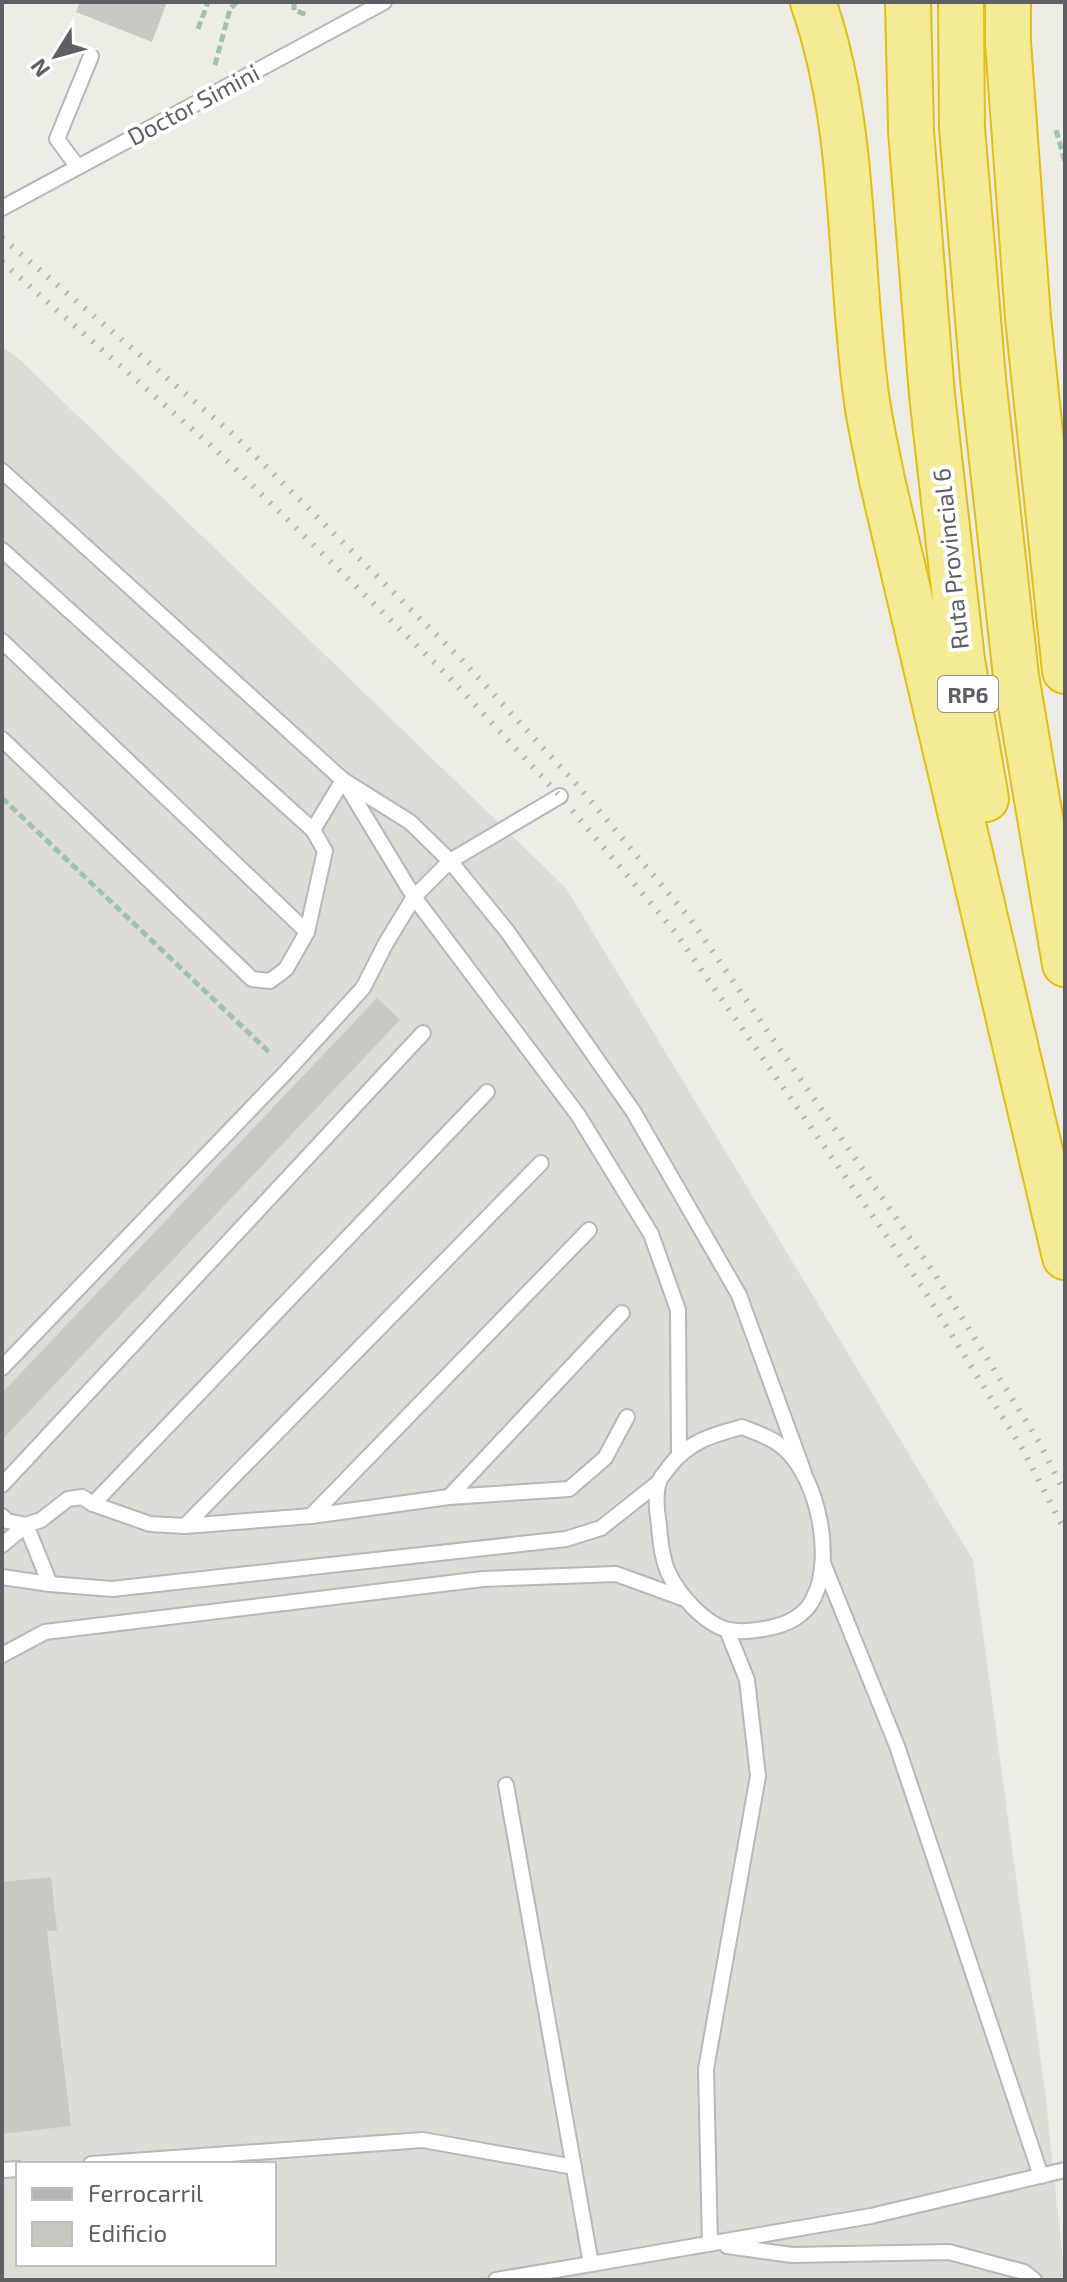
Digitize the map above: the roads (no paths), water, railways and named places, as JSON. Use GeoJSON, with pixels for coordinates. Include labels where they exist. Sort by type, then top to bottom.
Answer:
{"type":"FeatureCollection","features":[{"type":"Feature","properties":{"kind":"highway"},"geometry":{"type":"LineString","coordinates":[[813,2],[827,40],[843,136],[867,402],[882,480],[1065,1254]]}},
{"type":"Feature","properties":{"kind":"highway","name":"Ruta Provincial 6"},"geometry":{"type":"LineString","coordinates":[[908,2],[911,131],[932,395],[962,660],[1065,1254]]}},
{"type":"Feature","properties":{"kind":"highway","name":"RP6"},"geometry":{"type":"LineString","coordinates":[[961,2],[962,128],[983,379],[1016,676],[1065,964]]}},
{"type":"Feature","properties":{"kind":"highway"},"geometry":{"type":"LineString","coordinates":[[1008,2],[1008,42],[1028,318],[1065,671]]}},
{"type":"Feature","properties":{"kind":"lane","name":"Doctor Simini"},"geometry":{"type":"LineString","coordinates":[[2,208],[384,2]]}},
{"type":"Feature","properties":{"kind":"lane"},"geometry":{"type":"LineString","coordinates":[[77,166],[57,139],[91,56]]}},
{"type":"Feature","properties":{"kind":"lane"},"geometry":{"type":"LineString","coordinates":[[2,471],[343,780],[410,822],[450,861],[507,931],[633,1111],[739,1295],[815,1504],[823,1537],[823,1563],[814,1599],[793,1622],[759,1631],[727,1630],[705,1617],[685,1599],[668,1572],[661,1548],[657,1513],[659,1482]]}},
{"type":"Feature","properties":{"kind":"lane"},"geometry":{"type":"LineString","coordinates":[[2,550],[313,830],[325,851],[307,932],[286,969],[270,981],[252,979],[2,739]]}},
{"type":"Feature","properties":{"kind":"lane"},"geometry":{"type":"LineString","coordinates":[[2,641],[307,932]]}},
{"type":"Feature","properties":{"kind":"lane"},"geometry":{"type":"LineString","coordinates":[[313,830],[343,780]]}},
{"type":"Feature","properties":{"kind":"lane"},"geometry":{"type":"LineString","coordinates":[[343,780],[414,897],[578,1115],[651,1234],[678,1310],[679,1455]]}},
{"type":"Feature","properties":{"kind":"lane"},"geometry":{"type":"LineString","coordinates":[[2,1368],[363,988],[414,897],[450,861],[560,796]]}},
{"type":"Feature","properties":{"kind":"lane"},"geometry":{"type":"LineString","coordinates":[[2,1485],[423,1033]]}},
{"type":"Feature","properties":{"kind":"lane"},"geometry":{"type":"LineString","coordinates":[[93,1504],[487,1092]]}},
{"type":"Feature","properties":{"kind":"lane"},"geometry":{"type":"LineString","coordinates":[[185,1526],[541,1163]]}},
{"type":"Feature","properties":{"kind":"lane"},"geometry":{"type":"LineString","coordinates":[[311,1516],[589,1230]]}},
{"type":"Feature","properties":{"kind":"lane"},"geometry":{"type":"LineString","coordinates":[[449,1497],[622,1313]]}},
{"type":"Feature","properties":{"kind":"lane"},"geometry":{"type":"LineString","coordinates":[[2,1545],[26,1525],[41,1520],[68,1499],[82,1497],[93,1504],[150,1524],[185,1526],[311,1516],[449,1497],[569,1489],[605,1458],[627,1417]]}},
{"type":"Feature","properties":{"kind":"lane"},"geometry":{"type":"LineString","coordinates":[[2,1577],[112,1589],[566,1539],[601,1528],[659,1482],[679,1455],[708,1436],[742,1427],[765,1436],[785,1449],[804,1473]]}},
{"type":"Feature","properties":{"kind":"lane"},"geometry":{"type":"LineString","coordinates":[[2,1516],[7,1521],[26,1525]]}},
{"type":"Feature","properties":{"kind":"lane"},"geometry":{"type":"LineString","coordinates":[[26,1525],[50,1584]]}},
{"type":"Feature","properties":{"kind":"lane"},"geometry":{"type":"LineString","coordinates":[[823,1563],[897,1746],[1041,2176]]}},
{"type":"Feature","properties":{"kind":"lane"},"geometry":{"type":"LineString","coordinates":[[2,1655],[45,1632],[483,1579],[616,1574],[685,1599]]}},
{"type":"Feature","properties":{"kind":"lane"},"geometry":{"type":"LineString","coordinates":[[710,2244],[706,2069],[758,1776],[747,1680],[727,1630]]}},
{"type":"Feature","properties":{"kind":"lane"},"geometry":{"type":"LineString","coordinates":[[506,1785],[591,2264]]}},
{"type":"Feature","properties":{"kind":"lane"},"geometry":{"type":"LineString","coordinates":[[119,2162],[423,2140],[574,2167]]}},
{"type":"Feature","properties":{"kind":"lane"},"geometry":{"type":"LineString","coordinates":[[496,2280],[871,2216],[1065,2170]]}},
{"type":"Feature","properties":{"kind":"lane"},"geometry":{"type":"LineString","coordinates":[[710,2244],[792,2255],[949,2252],[1024,2272],[1034,2280]]}},
{"type":"Feature","properties":{"kind":"railway"},"geometry":{"type":"LineString","coordinates":[[2,238],[234,435],[462,660],[579,787],[691,920],[936,1276],[1039,1442],[1065,1493]]}},
{"type":"Feature","properties":{"kind":"railway"},"geometry":{"type":"LineString","coordinates":[[2,262],[216,450],[448,676],[560,796],[675,932],[922,1287],[1023,1450],[1065,1531]]}}]}
